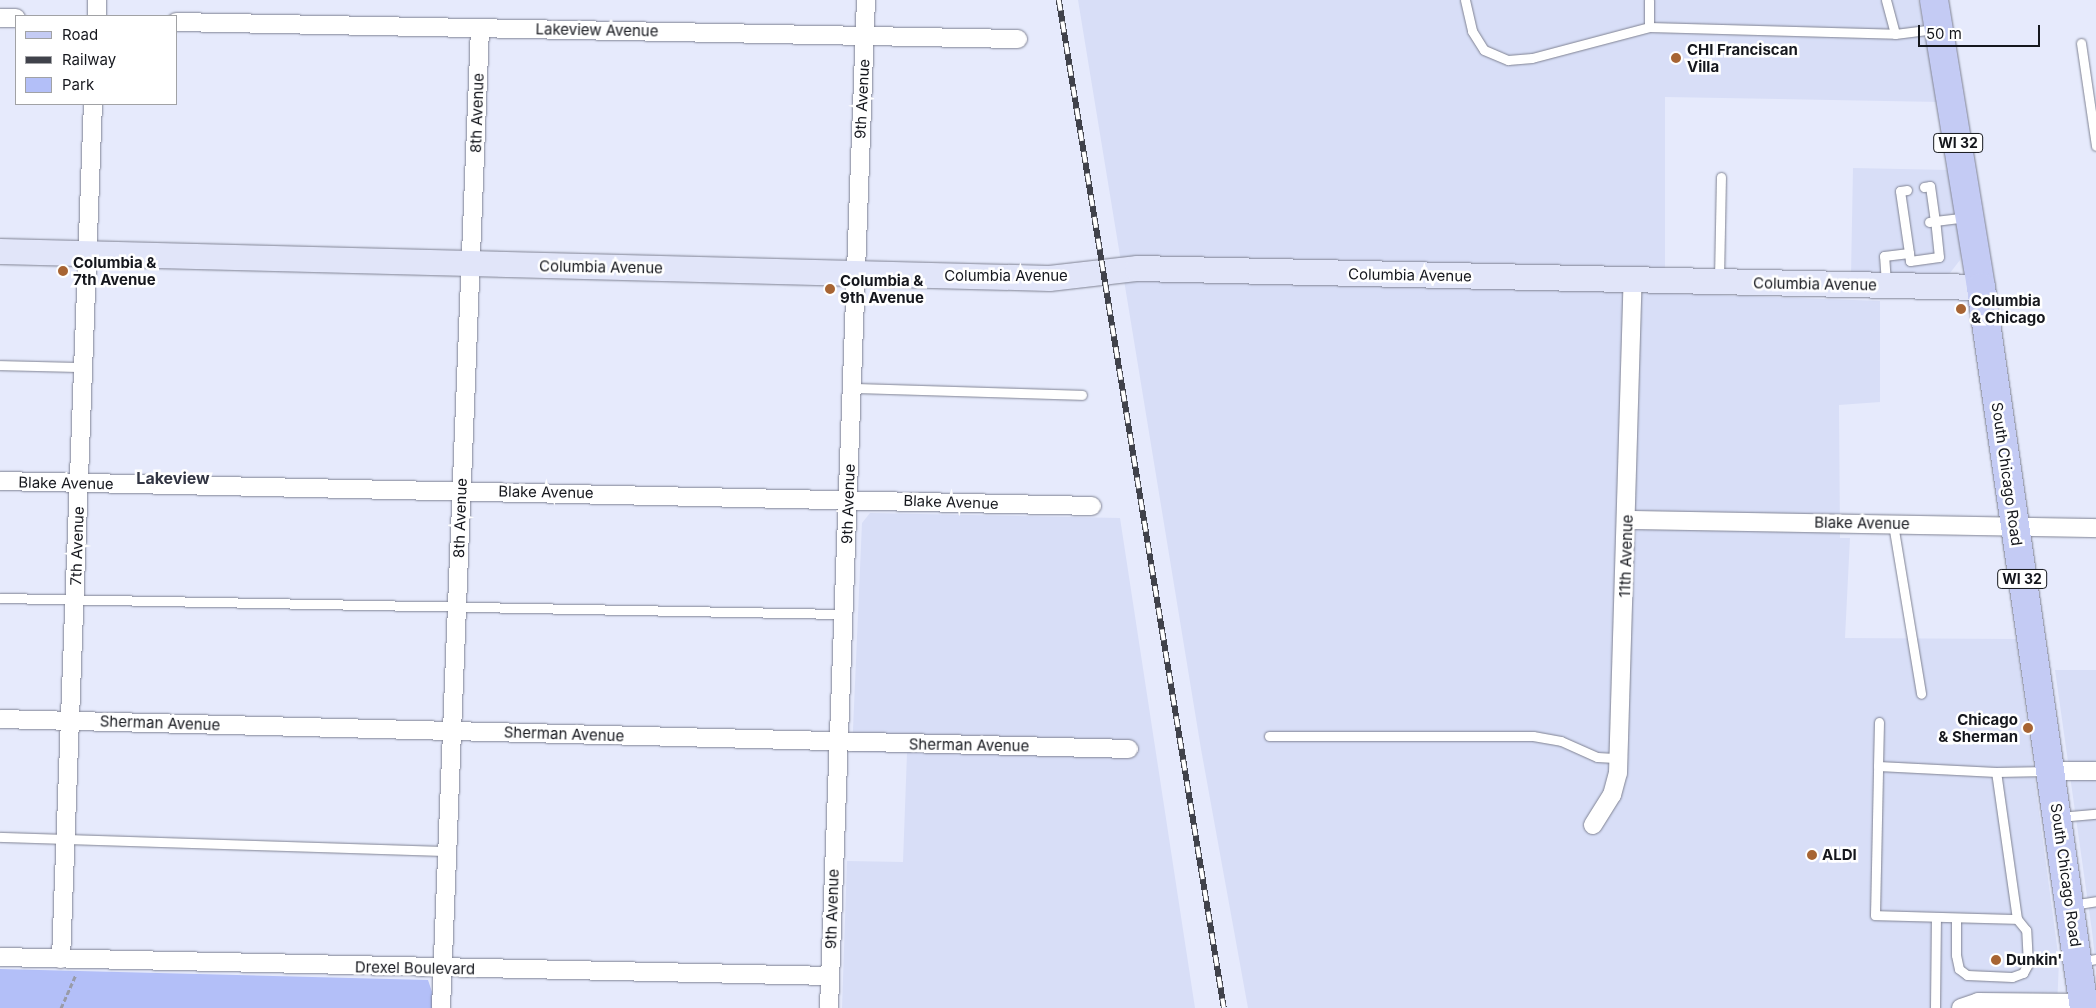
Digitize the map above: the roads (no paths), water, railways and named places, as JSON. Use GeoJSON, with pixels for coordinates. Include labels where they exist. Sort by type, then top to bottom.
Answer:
{"type":"FeatureCollection","features":[{"type":"Feature","properties":{"kind":"main road","name":"South Chicago Road"},"geometry":{"type":"LineString","coordinates":[[1934,0],[1981,287],[2058,817],[2083,903],[2088,1005]]}},
{"type":"Feature","properties":{"kind":"street"},"geometry":{"type":"LineString","coordinates":[[96,15],[97,0]]}},
{"type":"Feature","properties":{"kind":"street","name":"9th Avenue"},"geometry":{"type":"LineString","coordinates":[[829,1008],[852,388],[854,273],[866,0]]}},
{"type":"Feature","properties":{"kind":"street"},"geometry":{"type":"LineString","coordinates":[[0,18],[15,18]]}},
{"type":"Feature","properties":{"kind":"street","name":"Lakeview Avenue"},"geometry":{"type":"LineString","coordinates":[[178,22],[865,34],[1018,39]]}},
{"type":"Feature","properties":{"kind":"street","name":"8th Avenue"},"geometry":{"type":"LineString","coordinates":[[441,1008],[480,28]]}},
{"type":"Feature","properties":{"kind":"street","name":"7th Avenue"},"geometry":{"type":"LineString","coordinates":[[69,959],[66,840],[93,105]]}},
{"type":"Feature","properties":{"kind":"street","name":"Columbia Avenue"},"geometry":{"type":"LineString","coordinates":[[0,251],[1049,278],[1137,268],[1634,281],[1981,287]]}},
{"type":"Feature","properties":{"kind":"street","name":"11th Avenue"},"geometry":{"type":"LineString","coordinates":[[1593,825],[1612,795],[1618,758],[1628,520],[1634,281]]}},
{"type":"Feature","properties":{"kind":"street","name":"Blake Avenue"},"geometry":{"type":"LineString","coordinates":[[0,482],[461,490],[1092,506]]}},
{"type":"Feature","properties":{"kind":"street","name":"Blake Avenue"},"geometry":{"type":"LineString","coordinates":[[1628,520],[2096,528]]}},
{"type":"Feature","properties":{"kind":"street","name":"Sherman Avenue"},"geometry":{"type":"LineString","coordinates":[[0,719],[1129,749]]}},
{"type":"Feature","properties":{"kind":"street"},"geometry":{"type":"LineString","coordinates":[[2051,771],[2096,771]]}},
{"type":"Feature","properties":{"kind":"street","name":"Drexel Boulevard"},"geometry":{"type":"LineString","coordinates":[[0,957],[442,969],[830,976]]}},
{"type":"Feature","properties":{"kind":"street"},"geometry":{"type":"LineString","coordinates":[[1961,1008],[1978,1005],[2088,1005]]}},
{"type":"Feature","properties":{"kind":"lane"},"geometry":{"type":"LineString","coordinates":[[1465,0],[1472,31],[1484,50],[1508,60],[1532,58],[1649,27],[1895,34],[1940,28]]}},
{"type":"Feature","properties":{"kind":"lane"},"geometry":{"type":"LineString","coordinates":[[1649,0],[1649,27]]}},
{"type":"Feature","properties":{"kind":"lane"},"geometry":{"type":"LineString","coordinates":[[1886,0],[1895,34]]}},
{"type":"Feature","properties":{"kind":"lane"},"geometry":{"type":"LineString","coordinates":[[2081,44],[2096,146]]}},
{"type":"Feature","properties":{"kind":"lane"},"geometry":{"type":"LineString","coordinates":[[1719,282],[1721,177]]}},
{"type":"Feature","properties":{"kind":"lane"},"geometry":{"type":"LineString","coordinates":[[1907,190],[1900,191],[1905,202],[1911,242],[1910,262],[1939,257],[1934,239],[1929,199],[1930,186],[1924,187]]}},
{"type":"Feature","properties":{"kind":"lane"},"geometry":{"type":"LineString","coordinates":[[1932,221],[1970,216]]}},
{"type":"Feature","properties":{"kind":"lane"},"geometry":{"type":"LineString","coordinates":[[1886,285],[1884,256],[1909,253]]}},
{"type":"Feature","properties":{"kind":"lane"},"geometry":{"type":"LineString","coordinates":[[0,365],[83,367]]}},
{"type":"Feature","properties":{"kind":"lane"},"geometry":{"type":"LineString","coordinates":[[852,388],[1082,395]]}},
{"type":"Feature","properties":{"kind":"lane"},"geometry":{"type":"LineString","coordinates":[[1893,524],[1910,610],[1921,694]]}},
{"type":"Feature","properties":{"kind":"lane"},"geometry":{"type":"LineString","coordinates":[[0,598],[844,614]]}},
{"type":"Feature","properties":{"kind":"lane"},"geometry":{"type":"LineString","coordinates":[[1879,722],[1876,915],[2017,920]]}},
{"type":"Feature","properties":{"kind":"lane"},"geometry":{"type":"LineString","coordinates":[[1269,736],[1533,736],[1561,741],[1597,757],[1618,758]]}},
{"type":"Feature","properties":{"kind":"lane"},"geometry":{"type":"LineString","coordinates":[[1878,766],[1996,772],[2051,771]]}},
{"type":"Feature","properties":{"kind":"lane"},"geometry":{"type":"LineString","coordinates":[[1956,918],[1956,955],[1959,969],[1967,975],[2012,977],[2023,974],[2028,964],[2026,930],[2017,920],[1996,772]]}},
{"type":"Feature","properties":{"kind":"lane"},"geometry":{"type":"LineString","coordinates":[[2058,817],[2096,814]]}},
{"type":"Feature","properties":{"kind":"lane"},"geometry":{"type":"LineString","coordinates":[[0,837],[447,851]]}},
{"type":"Feature","properties":{"kind":"lane"},"geometry":{"type":"LineString","coordinates":[[1935,1008],[1936,918]]}},
{"type":"Feature","properties":{"kind":"railway"},"geometry":{"type":"LineString","coordinates":[[1059,0],[1224,1008]]}},
{"type":"Feature","properties":{"kind":"place","name":"CHI Franciscan Villa"},"geometry":{"type":"Point","coordinates":[1676,58]}},
{"type":"Feature","properties":{"kind":"place","name":"Columbia & 7th Avenue"},"geometry":{"type":"Point","coordinates":[63,271]}},
{"type":"Feature","properties":{"kind":"place","name":"Columbia & 9th Avenue"},"geometry":{"type":"Point","coordinates":[830,289]}},
{"type":"Feature","properties":{"kind":"place","name":"Columbia & Chicago"},"geometry":{"type":"Point","coordinates":[1961,309]}},
{"type":"Feature","properties":{"kind":"place","name":"Chicago & Sherman"},"geometry":{"type":"Point","coordinates":[2028,728]}},
{"type":"Feature","properties":{"kind":"place","name":"ALDI"},"geometry":{"type":"Point","coordinates":[1812,855]}},
{"type":"Feature","properties":{"kind":"place","name":"Dunkin'"},"geometry":{"type":"Point","coordinates":[1996,960]}},
{"type":"Feature","properties":{"kind":"district","name":"Lakeview"},"geometry":{"type":"Point","coordinates":[173,478]}}]}
